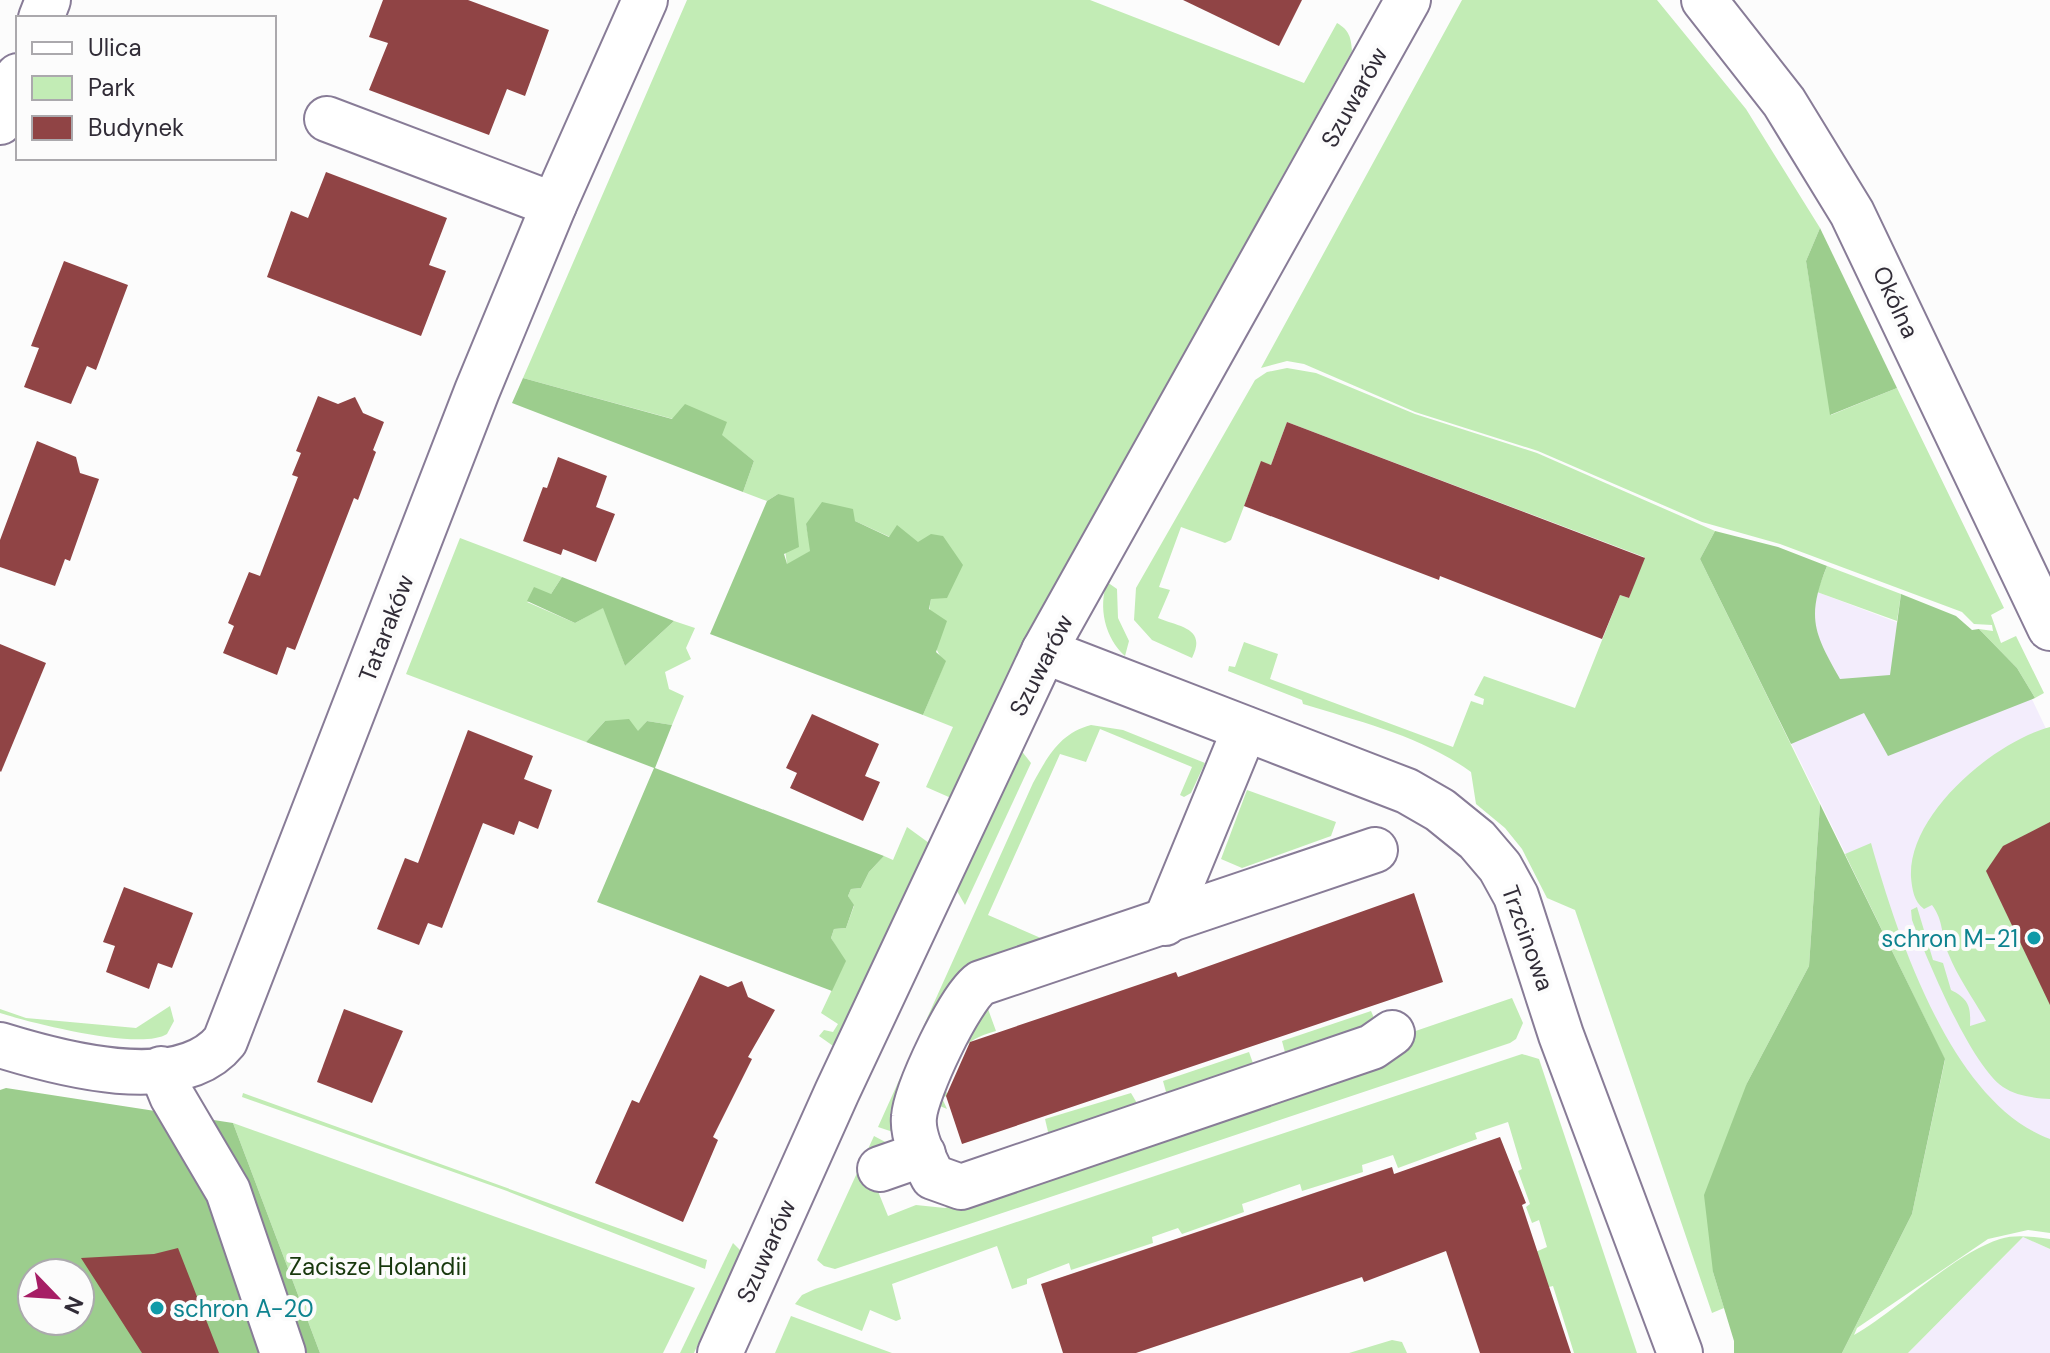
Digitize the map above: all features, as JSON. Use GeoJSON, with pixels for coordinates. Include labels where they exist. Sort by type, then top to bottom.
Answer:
{"type":"FeatureCollection","features":[{"type":"Feature","properties":{"kind":"street","name":"Tataraków"},"geometry":{"type":"LineString","coordinates":[[0,1045],[86,1067],[161,1069],[189,1065],[215,1054],[234,1021],[477,391],[554,205],[645,0]]}},
{"type":"Feature","properties":{"kind":"street","name":"Szuwarów"},"geometry":{"type":"LineString","coordinates":[[720,1353],[837,1092],[1044,651],[1408,0]]}},
{"type":"Feature","properties":{"kind":"street","name":"Okólna"},"geometry":{"type":"LineString","coordinates":[[1704,0],[1784,102],[1852,213],[2050,628]]}},
{"type":"Feature","properties":{"kind":"street"},"geometry":{"type":"LineString","coordinates":[[0,122],[16,81]]}},
{"type":"Feature","properties":{"kind":"street"},"geometry":{"type":"LineString","coordinates":[[327,119],[554,205]]}},
{"type":"Feature","properties":{"kind":"street","name":"Trzcinowa"},"geometry":{"type":"LineString","coordinates":[[1044,651],[1428,802],[1465,829],[1500,867],[1516,896],[1561,1035],[1680,1353]]}},
{"type":"Feature","properties":{"kind":"street"},"geometry":{"type":"LineString","coordinates":[[1165,923],[1245,729]]}},
{"type":"Feature","properties":{"kind":"street"},"geometry":{"type":"LineString","coordinates":[[1375,850],[973,988],[956,1012],[915,1109],[914,1127],[933,1177],[950,1186],[961,1187],[1372,1047],[1392,1033]]}},
{"type":"Feature","properties":{"kind":"street"},"geometry":{"type":"LineString","coordinates":[[161,1069],[172,1096],[228,1191],[283,1353]]}},
{"type":"Feature","properties":{"kind":"street"},"geometry":{"type":"LineString","coordinates":[[880,1169],[923,1154]]}},
{"type":"Feature","properties":{"kind":"shaded area"},"geometry":{"type":"Polygon","coordinates":[[[1694,545],[2017,668],[2050,737],[2050,1212],[2014,1197],[1694,545]]]}},
{"type":"Feature","properties":{"kind":"shaded area"},"geometry":{"type":"Polygon","coordinates":[[[2023,1237],[2050,1249],[2050,1353],[1908,1353],[2023,1237]]]}},
{"type":"Feature","properties":{"kind":"green space"},"geometry":{"type":"Polygon","coordinates":[[[687,0],[1090,0],[1304,83],[1337,23],[1350,38],[1352,51],[1018,653],[951,798],[926,787],[953,727],[923,715],[945,662],[936,649],[931,632],[931,598],[947,598],[918,543],[890,537],[855,521],[806,524],[811,551],[787,565],[778,494],[767,501],[743,492],[754,461],[721,435],[726,422],[673,419],[523,378],[687,0]]]}},
{"type":"Feature","properties":{"kind":"green space"},"geometry":{"type":"Polygon","coordinates":[[[1462,0],[1657,0],[1746,109],[1820,228],[1806,261],[1831,415],[1897,388],[2004,608],[1991,615],[2001,643],[2016,636],[2044,693],[2035,698],[2017,668],[1979,629],[1993,631],[1992,625],[1974,624],[1962,612],[1780,544],[1702,522],[1538,451],[1415,412],[1304,364],[1287,361],[1261,368],[1462,0]]]}},
{"type":"Feature","properties":{"kind":"green space"},"geometry":{"type":"Polygon","coordinates":[[[1820,228],[1897,388],[1830,415],[1806,261],[1820,228]]]}},
{"type":"Feature","properties":{"kind":"green space"},"geometry":{"type":"Polygon","coordinates":[[[1287,368],[1316,373],[1415,414],[1537,453],[1715,531],[1700,559],[1820,804],[1809,966],[1747,1083],[1713,1272],[1724,1308],[1712,1313],[1575,910],[1547,898],[1522,849],[1505,828],[1476,804],[1471,772],[1411,739],[1303,704],[1302,700],[1228,671],[1229,666],[1235,667],[1244,642],[1278,654],[1270,679],[1453,747],[1471,701],[1483,705],[1484,699],[1474,695],[1484,676],[1575,708],[1620,595],[1629,598],[1644,557],[1287,422],[1271,465],[1261,462],[1231,540],[1225,543],[1181,527],[1159,587],[1170,590],[1158,618],[1194,635],[1196,648],[1192,658],[1152,640],[1134,620],[1136,588],[1255,380],[1267,372],[1287,368]]]}},
{"type":"Feature","properties":{"kind":"green space"},"geometry":{"type":"Polygon","coordinates":[[[523,378],[672,419],[685,404],[727,422],[722,435],[754,461],[743,492],[512,403],[523,378]]]}},
{"type":"Feature","properties":{"kind":"green space"},"geometry":{"type":"Polygon","coordinates":[[[778,494],[794,498],[799,547],[784,554],[787,564],[810,551],[806,524],[822,502],[853,509],[855,521],[889,537],[897,525],[918,542],[931,534],[943,536],[963,565],[947,598],[931,599],[929,609],[947,621],[936,652],[946,661],[923,715],[710,634],[767,501],[778,494]]]}},
{"type":"Feature","properties":{"kind":"green space"},"geometry":{"type":"Polygon","coordinates":[[[1715,531],[1778,547],[1827,566],[1817,599],[1816,625],[1824,649],[1840,679],[1890,675],[1901,594],[1956,616],[1972,630],[1979,629],[2017,668],[2035,698],[1888,756],[1864,713],[1791,744],[1700,559],[1715,531]]]}},
{"type":"Feature","properties":{"kind":"green space"},"geometry":{"type":"Polygon","coordinates":[[[460,538],[562,577],[551,594],[527,602],[575,623],[604,607],[625,666],[674,621],[695,628],[686,648],[691,659],[665,672],[669,689],[684,696],[672,725],[647,721],[638,732],[605,721],[586,742],[406,674],[460,538]]]}},
{"type":"Feature","properties":{"kind":"green space"},"geometry":{"type":"Polygon","coordinates":[[[1827,566],[1901,594],[1897,621],[1817,592],[1827,566]]]}},
{"type":"Feature","properties":{"kind":"green space"},"geometry":{"type":"Polygon","coordinates":[[[562,577],[674,621],[625,666],[603,608],[575,623],[527,601],[534,587],[551,594],[562,577]]]}},
{"type":"Feature","properties":{"kind":"green space"},"geometry":{"type":"Polygon","coordinates":[[[1107,582],[1117,589],[1118,618],[1129,641],[1125,656],[1112,640],[1105,622],[1103,602],[1107,582]]]}},
{"type":"Feature","properties":{"kind":"green space"},"geometry":{"type":"Polygon","coordinates":[[[629,719],[638,731],[647,721],[672,725],[655,768],[884,856],[869,872],[861,888],[851,889],[848,896],[854,905],[846,928],[834,929],[831,938],[846,961],[832,991],[597,902],[654,768],[586,742],[605,721],[629,719]]]}},
{"type":"Feature","properties":{"kind":"green space"},"geometry":{"type":"Polygon","coordinates":[[[1091,725],[1123,730],[1205,763],[1191,793],[1184,797],[1180,795],[1192,767],[1100,729],[1086,762],[1060,754],[988,915],[1043,939],[976,964],[893,1132],[878,1127],[1033,783],[1063,740],[1091,725]]]}},
{"type":"Feature","properties":{"kind":"green space"},"geometry":{"type":"Polygon","coordinates":[[[2050,727],[2050,1099],[2008,1090],[1990,1075],[1977,1057],[1939,984],[1912,920],[1911,910],[1917,907],[1933,960],[1943,963],[1951,990],[1968,1004],[1970,1026],[1986,1021],[1952,962],[1936,911],[1932,905],[1924,909],[1918,903],[1911,877],[1914,853],[1924,829],[1958,784],[2004,748],[2050,727]]]}},
{"type":"Feature","properties":{"kind":"green space"},"geometry":{"type":"Polygon","coordinates":[[[1020,749],[1031,763],[965,905],[957,891],[958,883],[1020,749]]]}},
{"type":"Feature","properties":{"kind":"green space"},"geometry":{"type":"Polygon","coordinates":[[[1247,790],[1336,822],[1331,836],[1242,868],[1221,859],[1247,790]]]}},
{"type":"Feature","properties":{"kind":"green space"},"geometry":{"type":"Polygon","coordinates":[[[1820,804],[1945,1059],[1912,1214],[1842,1353],[1734,1353],[1734,1341],[1713,1272],[1704,1195],[1747,1083],[1809,966],[1820,804]]]}},
{"type":"Feature","properties":{"kind":"green space"},"geometry":{"type":"Polygon","coordinates":[[[907,827],[929,843],[836,1048],[819,1036],[824,1030],[833,1032],[838,1024],[821,1013],[845,962],[831,938],[834,929],[846,928],[854,906],[848,896],[851,889],[861,888],[869,872],[884,856],[893,860],[907,827]]]}},
{"type":"Feature","properties":{"kind":"green space"},"geometry":{"type":"Polygon","coordinates":[[[1871,843],[1913,968],[1957,1054],[1984,1090],[2015,1120],[2050,1139],[2050,1233],[2028,1230],[1988,1239],[1857,1328],[1854,1335],[1982,1246],[2006,1237],[2025,1236],[2050,1239],[2050,1249],[2023,1237],[1908,1353],[1842,1353],[1912,1214],[1945,1060],[1845,854],[1871,843]]]}},
{"type":"Feature","properties":{"kind":"green space"},"geometry":{"type":"Polygon","coordinates":[[[984,998],[996,1031],[974,1040],[962,1051],[945,1089],[948,1095],[942,1098],[947,1109],[928,1101],[984,998]]]}},
{"type":"Feature","properties":{"kind":"green space"},"geometry":{"type":"Polygon","coordinates":[[[1512,998],[1523,1023],[1516,1039],[1510,1043],[835,1269],[817,1260],[874,1136],[891,1145],[875,1184],[888,1216],[916,1205],[945,1208],[1398,1037],[1512,998]]]}},
{"type":"Feature","properties":{"kind":"green space"},"geometry":{"type":"Polygon","coordinates":[[[170,1006],[174,1021],[167,1034],[134,1039],[85,1034],[0,1013],[0,1009],[26,1018],[136,1028],[170,1006]]]}},
{"type":"Feature","properties":{"kind":"green space"},"geometry":{"type":"Polygon","coordinates":[[[1371,1011],[1377,1025],[1287,1060],[1282,1041],[1371,1011]]]}},
{"type":"Feature","properties":{"kind":"green space"},"geometry":{"type":"Polygon","coordinates":[[[1249,1052],[1255,1069],[1168,1099],[1163,1081],[1249,1052]]]}},
{"type":"Feature","properties":{"kind":"green space"},"geometry":{"type":"Polygon","coordinates":[[[1522,1054],[1539,1059],[1637,1353],[1574,1353],[1553,1286],[1545,1288],[1533,1253],[1547,1247],[1539,1220],[1532,1223],[1526,1207],[1530,1204],[1518,1171],[1522,1169],[1508,1122],[1475,1133],[1477,1139],[1398,1168],[1393,1155],[1362,1165],[1363,1172],[1302,1191],[1300,1184],[1242,1204],[1244,1212],[1182,1234],[1178,1228],[1152,1237],[1153,1243],[1071,1270],[1069,1263],[1027,1279],[1027,1284],[1012,1289],[997,1246],[892,1284],[901,1319],[896,1321],[870,1310],[862,1331],[795,1304],[802,1295],[815,1289],[1522,1054]]]}},
{"type":"Feature","properties":{"kind":"green space"},"geometry":{"type":"Polygon","coordinates":[[[6,1088],[233,1123],[320,1353],[0,1353],[0,1090],[6,1088]]]}},
{"type":"Feature","properties":{"kind":"green space"},"geometry":{"type":"Polygon","coordinates":[[[243,1093],[707,1260],[705,1269],[507,1191],[242,1097],[243,1093]]]}},
{"type":"Feature","properties":{"kind":"green space"},"geometry":{"type":"Polygon","coordinates":[[[1131,1093],[1141,1110],[1049,1136],[1045,1119],[1131,1093]]]}},
{"type":"Feature","properties":{"kind":"green space","name":"Zacisze Holandii"},"geometry":{"type":"Polygon","coordinates":[[[233,1123],[695,1288],[663,1353],[320,1353],[233,1123]]]}},
{"type":"Feature","properties":{"kind":"green space"},"geometry":{"type":"Polygon","coordinates":[[[733,1243],[741,1251],[694,1353],[680,1353],[733,1243]]]}},
{"type":"Feature","properties":{"kind":"green space"},"geometry":{"type":"Polygon","coordinates":[[[791,1316],[892,1353],[775,1353],[791,1316]]]}},
{"type":"Feature","properties":{"kind":"green space"},"geometry":{"type":"Polygon","coordinates":[[[1392,1340],[1402,1342],[1407,1353],[1349,1353],[1392,1340]]]}},
{"type":"Feature","properties":{"kind":"building"},"geometry":{"type":"Polygon","coordinates":[[[383,0],[468,0],[549,30],[525,96],[507,89],[489,135],[369,90],[388,43],[369,37],[383,0]]]}},
{"type":"Feature","properties":{"kind":"building"},"geometry":{"type":"Polygon","coordinates":[[[1183,0],[1302,0],[1279,46],[1183,0]]]}},
{"type":"Feature","properties":{"kind":"building"},"geometry":{"type":"Polygon","coordinates":[[[326,172],[447,218],[429,265],[446,271],[421,336],[267,277],[291,211],[308,218],[326,172]]]}},
{"type":"Feature","properties":{"kind":"building"},"geometry":{"type":"Polygon","coordinates":[[[64,261],[128,285],[96,370],[87,366],[71,404],[24,387],[39,348],[31,346],[64,261]]]}},
{"type":"Feature","properties":{"kind":"building"},"geometry":{"type":"Polygon","coordinates":[[[318,396],[338,404],[355,397],[363,413],[384,422],[358,500],[354,498],[295,650],[287,647],[277,675],[223,653],[234,626],[228,623],[249,572],[260,576],[298,477],[292,475],[301,453],[296,451],[318,396]]]}},
{"type":"Feature","properties":{"kind":"building"},"geometry":{"type":"Polygon","coordinates":[[[1287,422],[1645,558],[1629,598],[1620,595],[1602,639],[1440,576],[1439,580],[1244,506],[1261,461],[1271,465],[1287,422]]]}},
{"type":"Feature","properties":{"kind":"building"},"geometry":{"type":"Polygon","coordinates":[[[37,441],[76,457],[80,473],[99,479],[70,561],[65,559],[55,586],[0,567],[0,540],[37,441]]]}},
{"type":"Feature","properties":{"kind":"building"},"geometry":{"type":"Polygon","coordinates":[[[558,457],[607,476],[596,507],[615,514],[596,562],[563,549],[561,555],[523,541],[558,457]]]}},
{"type":"Feature","properties":{"kind":"building"},"geometry":{"type":"Polygon","coordinates":[[[0,644],[46,663],[1,772],[0,771],[0,644]]]}},
{"type":"Feature","properties":{"kind":"building"},"geometry":{"type":"Polygon","coordinates":[[[812,714],[879,744],[865,776],[880,782],[863,821],[790,788],[797,773],[786,768],[812,714]]]}},
{"type":"Feature","properties":{"kind":"building"},"geometry":{"type":"Polygon","coordinates":[[[468,730],[533,756],[524,779],[552,790],[538,829],[519,821],[514,835],[483,823],[442,928],[428,923],[419,945],[377,929],[405,858],[418,863],[468,730]]]}},
{"type":"Feature","properties":{"kind":"building","name":"schron M-21"},"geometry":{"type":"Polygon","coordinates":[[[2050,822],[2050,1005],[1986,871],[2003,846],[2050,822]]]}},
{"type":"Feature","properties":{"kind":"building"},"geometry":{"type":"Polygon","coordinates":[[[124,887],[193,913],[172,968],[158,963],[149,989],[106,972],[115,946],[103,942],[124,887]]]}},
{"type":"Feature","properties":{"kind":"building"},"geometry":{"type":"Polygon","coordinates":[[[1414,893],[1443,982],[962,1144],[946,1096],[970,1042],[1176,972],[1178,977],[1414,893]]]}},
{"type":"Feature","properties":{"kind":"building"},"geometry":{"type":"Polygon","coordinates":[[[700,975],[728,987],[742,981],[748,997],[775,1010],[748,1057],[752,1059],[713,1137],[718,1140],[683,1222],[595,1183],[632,1100],[639,1103],[700,975]]]}},
{"type":"Feature","properties":{"kind":"building"},"geometry":{"type":"Polygon","coordinates":[[[344,1009],[403,1031],[372,1103],[317,1082],[344,1009]]]}},
{"type":"Feature","properties":{"kind":"building"},"geometry":{"type":"Polygon","coordinates":[[[1500,1137],[1526,1203],[1522,1205],[1571,1353],[1480,1353],[1446,1251],[1364,1282],[1362,1277],[1136,1353],[1063,1353],[1041,1284],[1392,1167],[1394,1174],[1500,1137]]]}},
{"type":"Feature","properties":{"kind":"building","name":"schron A-20"},"geometry":{"type":"Polygon","coordinates":[[[178,1248],[219,1353],[142,1353],[96,1281],[96,1257],[154,1254],[178,1248]]]}},
{"type":"Feature","properties":{"kind":"place","name":"schron M-21"},"geometry":{"type":"Point","coordinates":[2034,938]}},
{"type":"Feature","properties":{"kind":"place","name":"schron A-20"},"geometry":{"type":"Point","coordinates":[157,1308]}}]}
